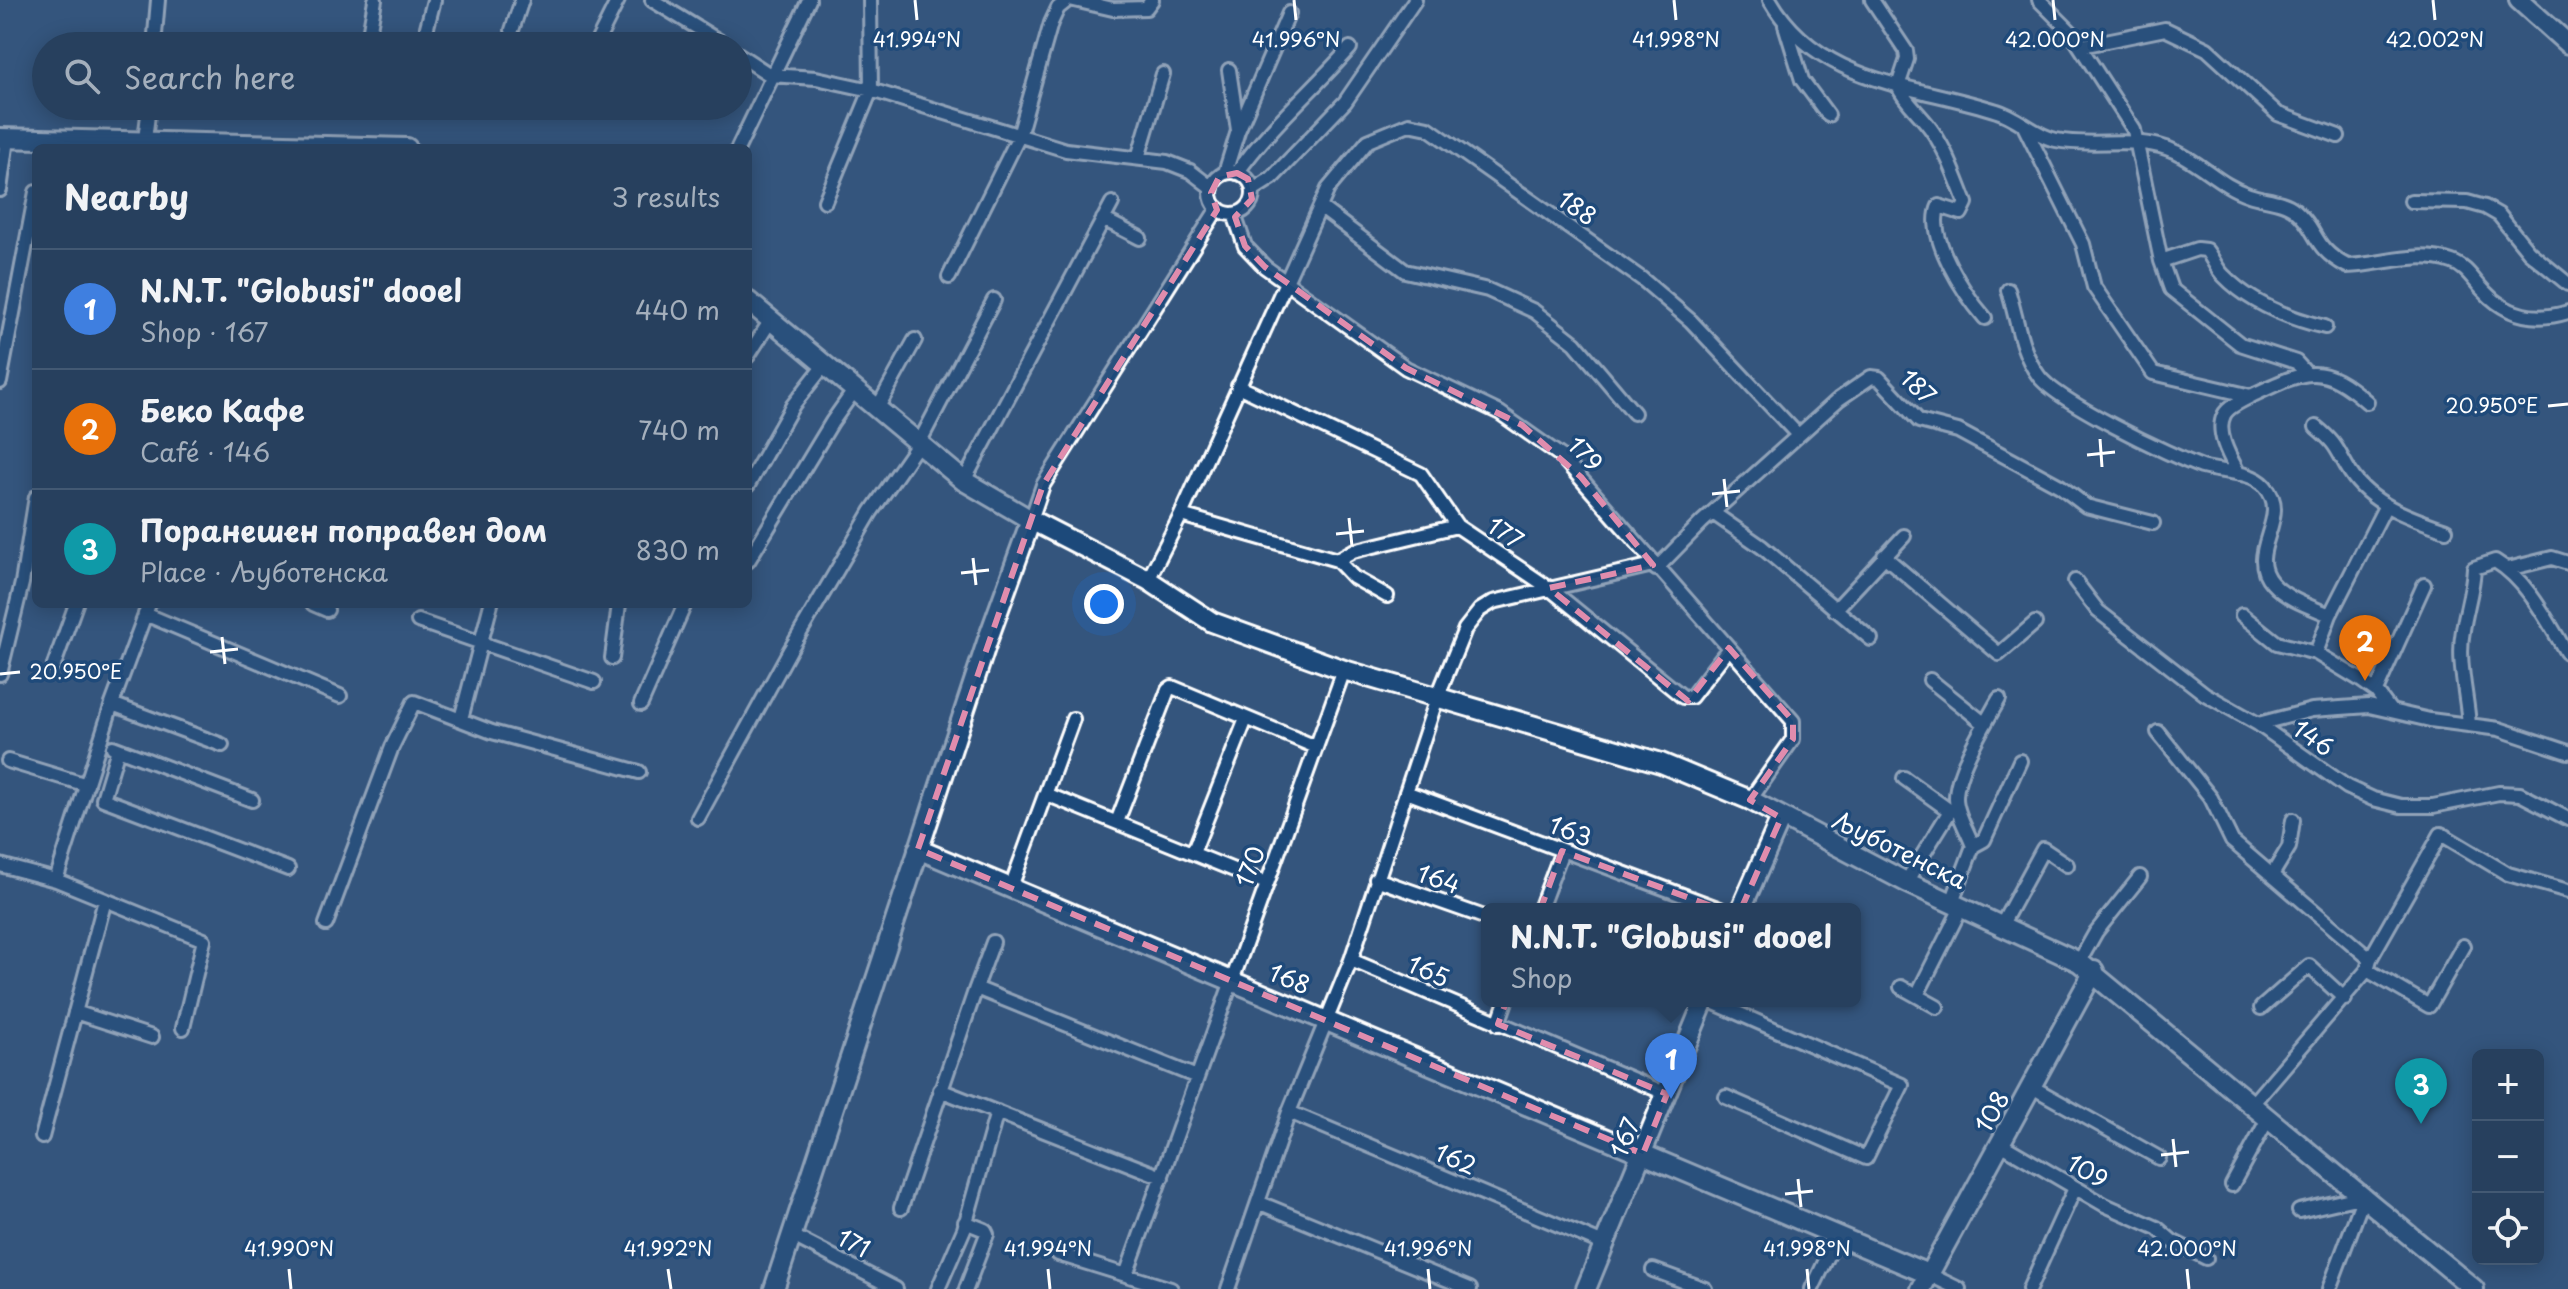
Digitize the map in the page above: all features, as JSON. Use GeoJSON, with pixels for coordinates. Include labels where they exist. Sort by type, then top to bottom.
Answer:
{"type":"FeatureCollection","features":[{"type":"Feature","properties":{"kind":"street"},"geometry":{"type":"LineString","coordinates":[[155,32],[158,0]]}},
{"type":"Feature","properties":{"kind":"street"},"geometry":{"type":"LineString","coordinates":[[370,29],[375,0]]}},
{"type":"Feature","properties":{"kind":"street"},"geometry":{"type":"LineString","coordinates":[[427,27],[434,0]]}},
{"type":"Feature","properties":{"kind":"street"},"geometry":{"type":"LineString","coordinates":[[512,30],[522,0]]}},
{"type":"Feature","properties":{"kind":"street"},"geometry":{"type":"LineString","coordinates":[[602,32],[618,0]]}},
{"type":"Feature","properties":{"kind":"street"},"geometry":{"type":"LineString","coordinates":[[652,0],[704,32]]}},
{"type":"Feature","properties":{"kind":"street"},"geometry":{"type":"LineString","coordinates":[[752,116],[809,0]]}},
{"type":"Feature","properties":{"kind":"street"},"geometry":{"type":"LineString","coordinates":[[825,201],[871,90],[870,0]]}},
{"type":"Feature","properties":{"kind":"street"},"geometry":{"type":"LineString","coordinates":[[949,277],[1019,136],[1058,8],[1071,0],[1134,10],[1146,8],[1152,0]]}},
{"type":"Feature","properties":{"kind":"street"},"geometry":{"type":"LineString","coordinates":[[1253,190],[1272,178],[1345,102],[1415,0]]}},
{"type":"Feature","properties":{"kind":"street"},"geometry":{"type":"LineString","coordinates":[[1770,0],[1785,25],[1802,80],[1828,115]]}},
{"type":"Feature","properties":{"kind":"street"},"geometry":{"type":"LineString","coordinates":[[1872,0],[1906,51],[1898,86]]}},
{"type":"Feature","properties":{"kind":"street"},"geometry":{"type":"LineString","coordinates":[[2039,0],[2081,46],[2139,143],[2161,261],[2166,279],[2181,300],[2240,344],[2296,362],[2305,372]]}},
{"type":"Feature","properties":{"kind":"street"},"geometry":{"type":"LineString","coordinates":[[2519,0],[2568,44]]}},
{"type":"Feature","properties":{"kind":"street"},"geometry":{"type":"LineString","coordinates":[[1231,173],[1238,131],[1289,13]]}},
{"type":"Feature","properties":{"kind":"street"},"geometry":{"type":"LineString","coordinates":[[1785,25],[1819,52],[1858,74],[1968,101],[2061,141],[2139,143],[2178,152],[2215,180],[2247,195],[2290,206],[2323,252],[2347,266],[2403,256],[2451,262],[2462,267],[2494,301],[2525,317],[2547,318],[2568,312]]}},
{"type":"Feature","properties":{"kind":"street"},"geometry":{"type":"LineString","coordinates":[[2081,46],[2165,29],[2207,49],[2278,114],[2338,136]]}},
{"type":"Feature","properties":{"kind":"street"},"geometry":{"type":"LineString","coordinates":[[1212,188],[1304,100],[1350,48]]}},
{"type":"Feature","properties":{"kind":"street"},"geometry":{"type":"LineString","coordinates":[[752,63],[770,75],[816,78],[871,90],[1066,150],[1167,162],[1190,171],[1212,188]]}},
{"type":"Feature","properties":{"kind":"street"},"geometry":{"type":"LineString","coordinates":[[1229,70],[1238,131]]}},
{"type":"Feature","properties":{"kind":"street"},"geometry":{"type":"LineString","coordinates":[[1138,158],[1163,74]]}},
{"type":"Feature","properties":{"kind":"street"},"geometry":{"type":"LineString","coordinates":[[1898,86],[1946,154],[1966,203],[1961,213],[1939,206],[1937,222],[1946,255],[1964,294],[1985,318]]}},
{"type":"Feature","properties":{"kind":"street"},"geometry":{"type":"LineString","coordinates":[[134,143],[143,120]]}},
{"type":"Feature","properties":{"kind":"street"},"geometry":{"type":"LineString","coordinates":[[740,144],[750,120]]}},
{"type":"Feature","properties":{"kind":"street"},"geometry":{"type":"LineString","coordinates":[[2022,123],[2083,244],[2094,287],[2153,373],[2251,396]]}},
{"type":"Feature","properties":{"kind":"street","name":"188"},"geometry":{"type":"LineString","coordinates":[[1148,580],[1181,515],[1320,207],[1345,164],[1368,141],[1409,124],[1428,128],[1642,279],[1691,321],[1798,435]]}},
{"type":"Feature","properties":{"kind":"street"},"geometry":{"type":"LineString","coordinates":[[0,190],[3,138],[43,144],[200,144]]}},
{"type":"Feature","properties":{"kind":"street"},"geometry":{"type":"LineString","coordinates":[[1212,188],[1212,199],[1218,208],[1234,214],[1249,206],[1253,190],[1248,179],[1231,173]]}},
{"type":"Feature","properties":{"kind":"street"},"geometry":{"type":"LineString","coordinates":[[2411,201],[2467,202],[2485,207],[2499,215],[2529,252],[2568,284]]}},
{"type":"Feature","properties":{"kind":"street"},"geometry":{"type":"LineString","coordinates":[[964,481],[1112,203]]}},
{"type":"Feature","properties":{"kind":"street"},"geometry":{"type":"LineString","coordinates":[[1320,207],[1405,271],[1479,287],[1534,311],[1575,343],[1634,413]]}},
{"type":"Feature","properties":{"kind":"street"},"geometry":{"type":"LineString","coordinates":[[774,1289],[918,849],[1043,485],[1218,208]]}},
{"type":"Feature","properties":{"kind":"street"},"geometry":{"type":"LineString","coordinates":[[0,382],[32,213]]}},
{"type":"Feature","properties":{"kind":"street","name":"179"},"geometry":{"type":"LineString","coordinates":[[1234,214],[1245,246],[1265,267],[1406,368],[1500,413],[1542,440],[1581,477],[1655,567],[1793,721],[1796,729],[1793,739],[1750,800]]}},
{"type":"Feature","properties":{"kind":"street"},"geometry":{"type":"LineString","coordinates":[[1103,219],[1140,238]]}},
{"type":"Feature","properties":{"kind":"street"},"geometry":{"type":"LineString","coordinates":[[2161,261],[2197,249],[2206,250],[2222,275],[2254,301],[2294,319],[2325,327]]}},
{"type":"Feature","properties":{"kind":"street"},"geometry":{"type":"LineString","coordinates":[[2008,290],[2025,355],[2039,378],[2058,395],[2181,458],[2251,477],[2265,487],[2273,500],[2275,515],[2261,557],[2262,569],[2273,584],[2296,600],[2330,615]]}},
{"type":"Feature","properties":{"kind":"street"},"geometry":{"type":"LineString","coordinates":[[698,818],[834,574],[919,443],[994,300]]}},
{"type":"Feature","properties":{"kind":"street","name":"Љуботенска"},"geometry":{"type":"LineString","coordinates":[[752,304],[964,481],[1031,520],[1148,580],[1212,622],[1344,670],[1661,763],[1750,800],[1906,882],[2087,966],[2474,1289]]}},
{"type":"Feature","properties":{"kind":"street"},"geometry":{"type":"LineString","coordinates":[[752,350],[771,320]]}},
{"type":"Feature","properties":{"kind":"street"},"geometry":{"type":"LineString","coordinates":[[878,407],[915,340]]}},
{"type":"Feature","properties":{"kind":"street"},"geometry":{"type":"LineString","coordinates":[[752,478],[793,405],[826,363]]}},
{"type":"Feature","properties":{"kind":"street"},"geometry":{"type":"LineString","coordinates":[[2239,474],[2225,446],[2223,419],[2225,412],[2251,396],[2305,372],[2341,379],[2367,402]]}},
{"type":"Feature","properties":{"kind":"street","name":"187"},"geometry":{"type":"LineString","coordinates":[[1655,567],[1839,399],[1875,377],[1919,421],[1958,431],[2053,482],[2086,506],[2153,523]]}},
{"type":"Feature","properties":{"kind":"street","name":"177"},"geometry":{"type":"LineString","coordinates":[[1238,386],[1421,474],[1457,526],[1549,588],[1683,697],[1691,697],[1729,648]]}},
{"type":"Feature","properties":{"kind":"street"},"geometry":{"type":"LineString","coordinates":[[752,554],[856,388]]}},
{"type":"Feature","properties":{"kind":"street"},"geometry":{"type":"LineString","coordinates":[[2316,427],[2337,444],[2351,472],[2366,490],[2386,505],[2446,530]]}},
{"type":"Feature","properties":{"kind":"street"},"geometry":{"type":"LineString","coordinates":[[2316,653],[2330,615],[2386,505]]}},
{"type":"Feature","properties":{"kind":"street"},"geometry":{"type":"LineString","coordinates":[[1713,513],[1762,547],[1871,639]]}},
{"type":"Feature","properties":{"kind":"street"},"geometry":{"type":"LineString","coordinates":[[1181,515],[1337,560],[1353,577],[1387,596]]}},
{"type":"Feature","properties":{"kind":"street"},"geometry":{"type":"LineString","coordinates":[[0,674],[22,583],[32,522]]}},
{"type":"Feature","properties":{"kind":"street"},"geometry":{"type":"LineString","coordinates":[[1337,560],[1353,551],[1457,526]]}},
{"type":"Feature","properties":{"kind":"street"},"geometry":{"type":"LineString","coordinates":[[1835,610],[1904,536]]}},
{"type":"Feature","properties":{"kind":"street"},"geometry":{"type":"LineString","coordinates":[[1884,556],[1999,654],[2035,623]]}},
{"type":"Feature","properties":{"kind":"street"},"geometry":{"type":"LineString","coordinates":[[2508,569],[2552,558],[2568,563]]}},
{"type":"Feature","properties":{"kind":"street"},"geometry":{"type":"LineString","coordinates":[[2469,725],[2461,657],[2462,631],[2472,594],[2474,568],[2495,561],[2508,569],[2543,612],[2566,652]]}},
{"type":"Feature","properties":{"kind":"street"},"geometry":{"type":"LineString","coordinates":[[1228,1289],[1289,1112],[1351,960],[1437,698],[1465,629],[1480,610],[1493,602],[1655,567]]}},
{"type":"Feature","properties":{"kind":"street","name":"146"},"geometry":{"type":"LineString","coordinates":[[2075,581],[2098,611],[2205,694],[2258,724],[2313,764],[2373,799],[2401,806],[2433,806],[2499,793],[2520,794],[2568,819]]}},
{"type":"Feature","properties":{"kind":"street"},"geometry":{"type":"LineString","coordinates":[[2376,691],[2424,585]]}},
{"type":"Feature","properties":{"kind":"street"},"geometry":{"type":"LineString","coordinates":[[54,665],[75,608]]}},
{"type":"Feature","properties":{"kind":"street"},"geometry":{"type":"LineString","coordinates":[[322,608],[327,610]]}},
{"type":"Feature","properties":{"kind":"street"},"geometry":{"type":"LineString","coordinates":[[461,719],[490,608]]}},
{"type":"Feature","properties":{"kind":"street"},"geometry":{"type":"LineString","coordinates":[[612,658],[618,608]]}},
{"type":"Feature","properties":{"kind":"street"},"geometry":{"type":"LineString","coordinates":[[641,704],[683,608]]}},
{"type":"Feature","properties":{"kind":"street"},"geometry":{"type":"LineString","coordinates":[[56,880],[112,704],[147,609],[340,696]]}},
{"type":"Feature","properties":{"kind":"street"},"geometry":{"type":"LineString","coordinates":[[2242,615],[2277,643],[2316,653],[2376,691],[2390,710]]}},
{"type":"Feature","properties":{"kind":"street"},"geometry":{"type":"LineString","coordinates":[[418,621],[594,682]]}},
{"type":"Feature","properties":{"kind":"street","name":"170"},"geometry":{"type":"LineString","coordinates":[[1126,1275],[1344,670]]}},
{"type":"Feature","properties":{"kind":"street"},"geometry":{"type":"LineString","coordinates":[[1930,680],[1985,724]]}},
{"type":"Feature","properties":{"kind":"street"},"geometry":{"type":"LineString","coordinates":[[1117,822],[1168,690],[1178,688],[1316,747]]}},
{"type":"Feature","properties":{"kind":"street"},"geometry":{"type":"LineString","coordinates":[[1917,995],[1957,904],[1973,846],[1956,801],[1963,772],[1999,699]]}},
{"type":"Feature","properties":{"kind":"street"},"geometry":{"type":"LineString","coordinates":[[326,924],[410,706],[419,702],[492,732],[639,772]]}},
{"type":"Feature","properties":{"kind":"street"},"geometry":{"type":"LineString","coordinates":[[112,704],[222,745]]}},
{"type":"Feature","properties":{"kind":"street"},"geometry":{"type":"LineString","coordinates":[[2258,724],[2323,709],[2369,706],[2499,729],[2568,752]]}},
{"type":"Feature","properties":{"kind":"street"},"geometry":{"type":"LineString","coordinates":[[1011,887],[1073,719]]}},
{"type":"Feature","properties":{"kind":"street"},"geometry":{"type":"LineString","coordinates":[[1193,853],[1246,719]]}},
{"type":"Feature","properties":{"kind":"street"},"geometry":{"type":"LineString","coordinates":[[2158,732],[2211,798],[2225,831],[2369,964],[2429,1006],[2463,946]]}},
{"type":"Feature","properties":{"kind":"street"},"geometry":{"type":"LineString","coordinates":[[100,743],[252,800]]}},
{"type":"Feature","properties":{"kind":"street"},"geometry":{"type":"LineString","coordinates":[[118,749],[103,799],[288,869]]}},
{"type":"Feature","properties":{"kind":"street"},"geometry":{"type":"LineString","coordinates":[[8,761],[87,785]]}},
{"type":"Feature","properties":{"kind":"street"},"geometry":{"type":"LineString","coordinates":[[1973,846],[1984,840],[2020,761]]}},
{"type":"Feature","properties":{"kind":"street"},"geometry":{"type":"LineString","coordinates":[[1904,778],[1950,811],[1906,882]]}},
{"type":"Feature","properties":{"kind":"street","name":"163"},"geometry":{"type":"LineString","coordinates":[[1406,792],[1704,903]]}},
{"type":"Feature","properties":{"kind":"street"},"geometry":{"type":"LineString","coordinates":[[1046,794],[1266,883]]}},
{"type":"Feature","properties":{"kind":"street"},"geometry":{"type":"LineString","coordinates":[[1744,903],[1781,818]]}},
{"type":"Feature","properties":{"kind":"street"},"geometry":{"type":"LineString","coordinates":[[2272,875],[2289,847],[2293,820]]}},
{"type":"Feature","properties":{"kind":"street"},"geometry":{"type":"LineString","coordinates":[[2253,1103],[2345,999],[2369,964],[2441,834],[2508,874],[2568,891]]}},
{"type":"Feature","properties":{"kind":"street","name":"168"},"geometry":{"type":"LineString","coordinates":[[918,849],[1643,1154]]}},
{"type":"Feature","properties":{"kind":"street"},"geometry":{"type":"LineString","coordinates":[[2001,926],[2043,849],[2067,865]]}},
{"type":"Feature","properties":{"kind":"street"},"geometry":{"type":"LineString","coordinates":[[1542,903],[1562,851]]}},
{"type":"Feature","properties":{"kind":"street"},"geometry":{"type":"LineString","coordinates":[[0,865],[56,880],[204,940],[183,1028]]}},
{"type":"Feature","properties":{"kind":"street"},"geometry":{"type":"LineString","coordinates":[[2087,966],[2096,932],[2140,877]]}},
{"type":"Feature","properties":{"kind":"street","name":"164"},"geometry":{"type":"LineString","coordinates":[[1376,879],[1481,916]]}},
{"type":"Feature","properties":{"kind":"street"},"geometry":{"type":"LineString","coordinates":[[42,1137],[105,900]]}},
{"type":"Feature","properties":{"kind":"street"},"geometry":{"type":"LineString","coordinates":[[901,1208],[993,942]]}},
{"type":"Feature","properties":{"kind":"street","name":"165"},"geometry":{"type":"LineString","coordinates":[[1351,960],[1667,1094]]}},
{"type":"Feature","properties":{"kind":"street","name":"108"},"geometry":{"type":"LineString","coordinates":[[1924,1282],[2032,1087],[2087,966]]}},
{"type":"Feature","properties":{"kind":"street"},"geometry":{"type":"LineString","coordinates":[[2261,1008],[2309,966],[2345,999]]}},
{"type":"Feature","properties":{"kind":"street"},"geometry":{"type":"LineString","coordinates":[[1901,987],[1937,1007]]}},
{"type":"Feature","properties":{"kind":"street"},"geometry":{"type":"LineString","coordinates":[[976,988],[1197,1077]]}},
{"type":"Feature","properties":{"kind":"street"},"geometry":{"type":"LineString","coordinates":[[1498,1024],[1504,1007]]}},
{"type":"Feature","properties":{"kind":"street","name":"167"},"geometry":{"type":"LineString","coordinates":[[1586,1289],[1704,1007]]}},
{"type":"Feature","properties":{"kind":"street"},"geometry":{"type":"LineString","coordinates":[[1721,1007],[1902,1085],[1866,1158],[1726,1097]]}},
{"type":"Feature","properties":{"kind":"street"},"geometry":{"type":"LineString","coordinates":[[75,1012],[152,1037]]}},
{"type":"Feature","properties":{"kind":"street"},"geometry":{"type":"LineString","coordinates":[[2032,1087],[2159,1158]]}},
{"type":"Feature","properties":{"kind":"street"},"geometry":{"type":"LineString","coordinates":[[940,1090],[1162,1177]]}},
{"type":"Feature","properties":{"kind":"street"},"geometry":{"type":"LineString","coordinates":[[938,1289],[965,1222],[997,1112]]}},
{"type":"Feature","properties":{"kind":"street","name":"162"},"geometry":{"type":"LineString","coordinates":[[1289,1112],[1606,1245]]}},
{"type":"Feature","properties":{"kind":"street"},"geometry":{"type":"LineString","coordinates":[[2232,1185],[2269,1117]]}},
{"type":"Feature","properties":{"kind":"street","name":"109"},"geometry":{"type":"LineString","coordinates":[[1999,1143],[2075,1188],[2157,1228],[2172,1241],[2206,1258]]}},
{"type":"Feature","properties":{"kind":"street"},"geometry":{"type":"LineString","coordinates":[[1643,1154],[1838,1235],[1924,1282],[1959,1289]]}},
{"type":"Feature","properties":{"kind":"street"},"geometry":{"type":"LineString","coordinates":[[2029,1289],[2075,1188]]}},
{"type":"Feature","properties":{"kind":"street"},"geometry":{"type":"LineString","coordinates":[[2299,1211],[2364,1196]]}},
{"type":"Feature","properties":{"kind":"street"},"geometry":{"type":"LineString","coordinates":[[2329,1289],[2364,1196]]}},
{"type":"Feature","properties":{"kind":"street"},"geometry":{"type":"LineString","coordinates":[[1260,1203],[1470,1289]]}},
{"type":"Feature","properties":{"kind":"street"},"geometry":{"type":"LineString","coordinates":[[965,1222],[985,1230],[987,1234],[966,1289]]}},
{"type":"Feature","properties":{"kind":"street","name":"171"},"geometry":{"type":"LineString","coordinates":[[791,1235],[896,1289]]}},
{"type":"Feature","properties":{"kind":"street"},"geometry":{"type":"LineString","coordinates":[[1812,1289],[1838,1235]]}},
{"type":"Feature","properties":{"kind":"street"},"geometry":{"type":"LineString","coordinates":[[1058,1254],[1171,1289]]}},
{"type":"Feature","properties":{"kind":"street"},"geometry":{"type":"LineString","coordinates":[[1653,1270],[1705,1289]]}},
{"type":"Feature","properties":{"kind":"highlighted area"},"geometry":{"type":"Polygon","coordinates":[[[1237,173],[1248,179],[1252,199],[1235,217],[1245,246],[1265,267],[1406,368],[1522,425],[1581,477],[1653,565],[1549,588],[1688,701],[1729,648],[1793,721],[1793,739],[1750,800],[1781,818],[1738,916],[1562,851],[1498,1024],[1667,1094],[1643,1154],[918,849],[1043,485],[1217,210],[1211,193],[1219,177],[1237,173]]]}},
{"type":"Feature","properties":{"kind":"place","name":"Беко Кафе"},"geometry":{"type":"Point","coordinates":[2365,681]}},
{"type":"Feature","properties":{"kind":"place","name":"N.N.T. \"Globusi\" dooel"},"geometry":{"type":"Point","coordinates":[1671,1099]}},
{"type":"Feature","properties":{"kind":"place","name":"Поранешен поправен дом"},"geometry":{"type":"Point","coordinates":[2421,1124]}}]}
